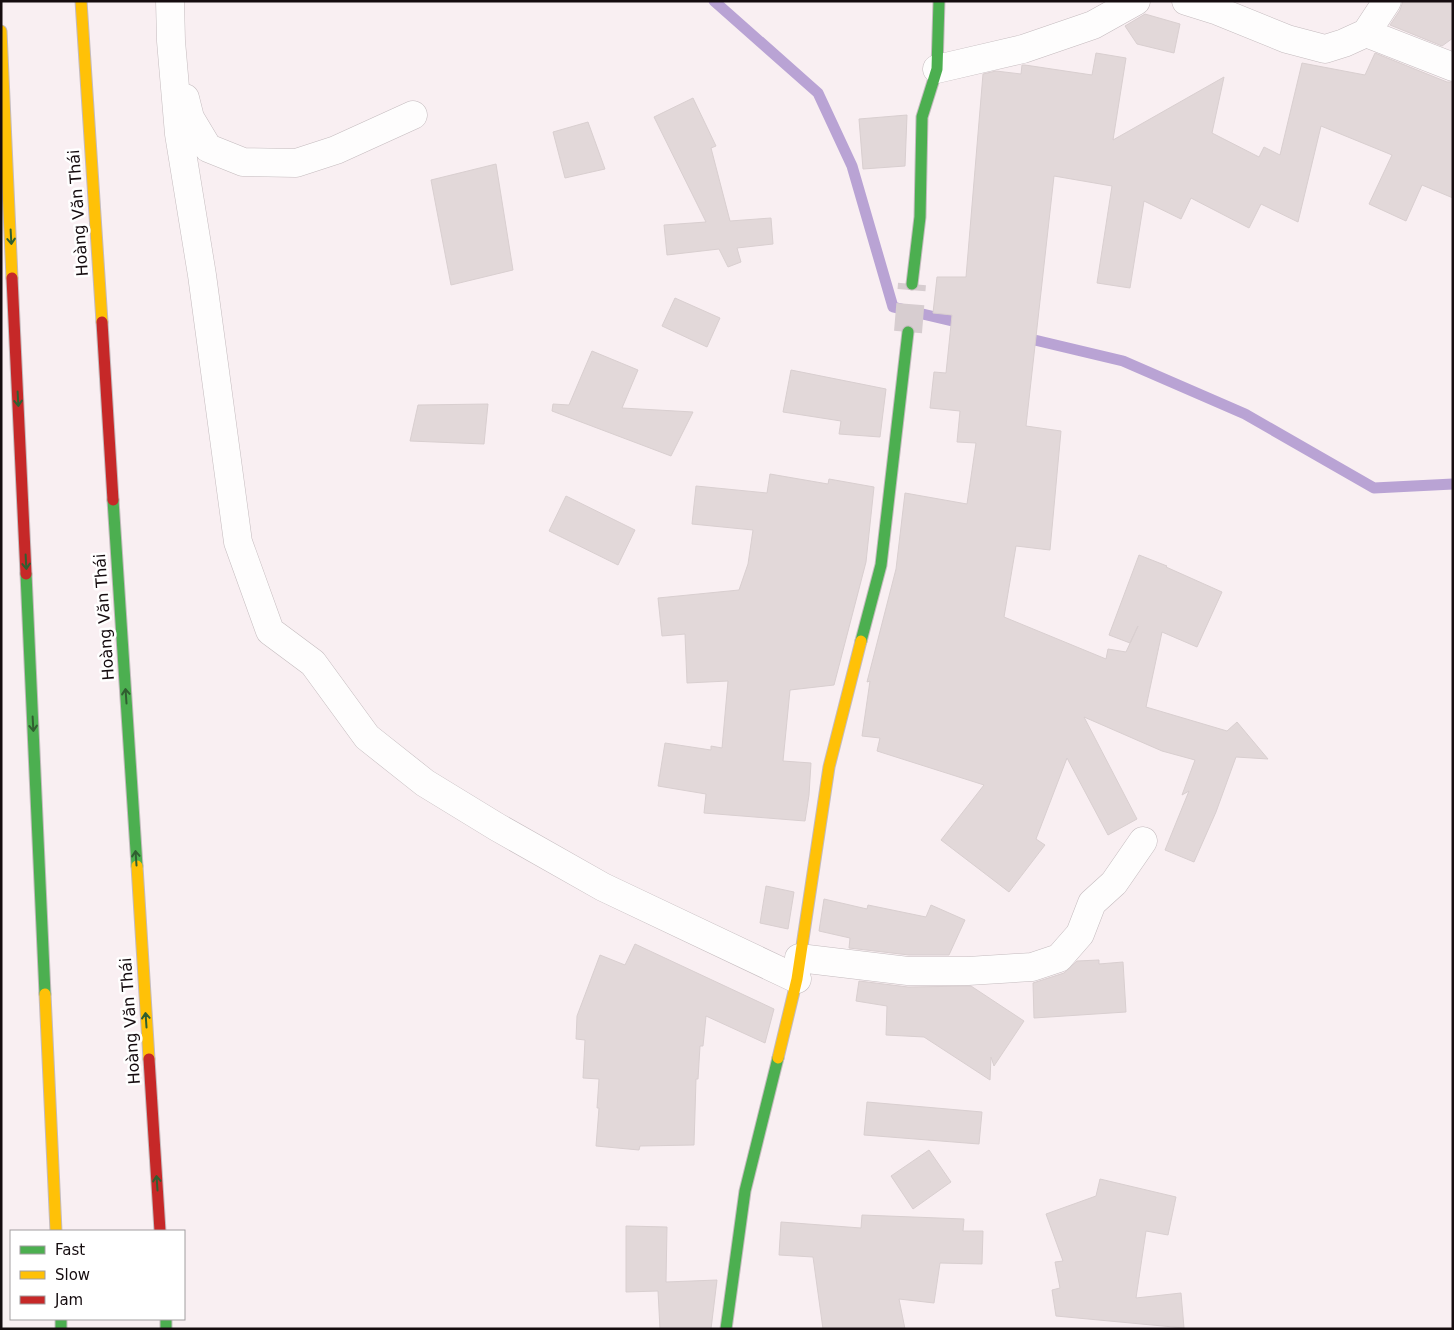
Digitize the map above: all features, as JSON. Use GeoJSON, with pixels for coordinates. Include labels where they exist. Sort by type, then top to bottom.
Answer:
{"type":"FeatureCollection","features":[{"type":"Feature","properties":{"kind":"main road","name":"Hoàng Văn Thái"},"geometry":{"type":"LineString","coordinates":[[81,1],[160,1230]]}},
{"type":"Feature","properties":{"kind":"main road"},"geometry":{"type":"LineString","coordinates":[[912,284],[920,217],[922,116],[937,69],[939,1]]}},
{"type":"Feature","properties":{"kind":"main road"},"geometry":{"type":"LineString","coordinates":[[1,31],[56,1230]]}},
{"type":"Feature","properties":{"kind":"main road"},"geometry":{"type":"LineString","coordinates":[[726,1329],[745,1191],[798,969],[829,767],[881,565],[908,332]]}},
{"type":"Feature","properties":{"kind":"street"},"geometry":{"type":"LineString","coordinates":[[170,1],[171,41],[179,134],[202,275],[238,542],[270,631],[313,663],[367,737],[425,783],[497,827],[603,887],[798,969],[968,971],[1032,967],[1059,958],[1080,934],[1092,903],[1114,883],[1143,840]]}},
{"type":"Feature","properties":{"kind":"street"},"geometry":{"type":"LineString","coordinates":[[937,69],[1023,50],[1093,25],[1136,1]]}},
{"type":"Feature","properties":{"kind":"street"},"geometry":{"type":"LineString","coordinates":[[1186,1],[1287,39],[1325,49],[1344,43],[1366,32],[1386,1]]}},
{"type":"Feature","properties":{"kind":"street"},"geometry":{"type":"LineString","coordinates":[[1366,32],[1453,67]]}},
{"type":"Feature","properties":{"kind":"street"},"geometry":{"type":"LineString","coordinates":[[171,41],[190,118],[208,148],[243,162],[296,163],[336,150],[413,115]]}},
{"type":"Feature","properties":{"kind":"building"},"geometry":{"type":"Polygon","coordinates":[[[1403,1],[1453,1],[1453,38],[1442,46],[1390,25],[1400,10],[1403,1]]]}},
{"type":"Feature","properties":{"kind":"building"},"geometry":{"type":"Polygon","coordinates":[[[1145,14],[1180,24],[1174,53],[1137,44],[1125,26],[1145,14]]]}},
{"type":"Feature","properties":{"kind":"building"},"geometry":{"type":"Polygon","coordinates":[[[1096,53],[1126,58],[1113,140],[1224,77],[1212,133],[1259,157],[1264,147],[1280,155],[1302,63],[1365,75],[1375,53],[1447,82],[1453,82],[1453,198],[1422,185],[1406,221],[1369,204],[1392,155],[1321,126],[1298,222],[1261,204],[1249,228],[1191,198],[1181,219],[1144,201],[1130,288],[1097,283],[1112,186],[1054,176],[1026,426],[1061,431],[1050,550],[1016,546],[1004,617],[1106,659],[1108,649],[1126,652],[1138,626],[1130,643],[1109,635],[1139,555],[1222,592],[1197,647],[1162,632],[1146,707],[1227,731],[1237,722],[1268,759],[1236,757],[1216,812],[1194,862],[1165,850],[1189,791],[1182,795],[1195,760],[1162,751],[1084,717],[1137,819],[1108,835],[1067,758],[1036,839],[1045,845],[1009,892],[941,840],[984,785],[877,751],[880,738],[862,736],[870,681],[867,682],[896,569],[905,493],[967,504],[976,443],[957,442],[960,411],[930,408],[934,372],[946,373],[952,315],[933,313],[937,277],[966,277],[983,74],[996,71],[1021,74],[1022,65],[1025,65],[1092,75],[1096,53]]]}},
{"type":"Feature","properties":{"kind":"building"},"geometry":{"type":"Polygon","coordinates":[[[693,98],[716,146],[711,148],[730,221],[771,218],[773,244],[737,248],[741,262],[728,267],[719,249],[667,255],[664,225],[706,222],[654,117],[693,98]]]}},
{"type":"Feature","properties":{"kind":"building"},"geometry":{"type":"Polygon","coordinates":[[[907,115],[905,166],[863,169],[859,119],[907,115]]]}},
{"type":"Feature","properties":{"kind":"building"},"geometry":{"type":"Polygon","coordinates":[[[588,122],[605,169],[565,178],[553,132],[588,122]]]}},
{"type":"Feature","properties":{"kind":"building"},"geometry":{"type":"Polygon","coordinates":[[[496,164],[513,270],[451,285],[431,180],[496,164]]]}},
{"type":"Feature","properties":{"kind":"building"},"geometry":{"type":"Polygon","coordinates":[[[675,298],[720,318],[707,347],[662,326],[675,298]]]}},
{"type":"Feature","properties":{"kind":"building"},"geometry":{"type":"Polygon","coordinates":[[[592,351],[638,370],[622,408],[693,412],[671,456],[552,411],[553,404],[569,405],[592,351]]]}},
{"type":"Feature","properties":{"kind":"building"},"geometry":{"type":"Polygon","coordinates":[[[791,370],[886,389],[880,437],[839,434],[841,421],[783,412],[791,370]]]}},
{"type":"Feature","properties":{"kind":"building"},"geometry":{"type":"Polygon","coordinates":[[[488,404],[484,444],[410,441],[418,405],[488,404]]]}},
{"type":"Feature","properties":{"kind":"building"},"geometry":{"type":"Polygon","coordinates":[[[770,474],[828,484],[829,479],[874,487],[866,562],[834,685],[790,690],[783,761],[811,763],[805,821],[704,813],[706,794],[658,786],[665,743],[711,750],[711,746],[722,748],[728,681],[687,683],[685,634],[662,636],[658,598],[739,590],[748,564],[753,530],[692,524],[696,486],[767,493],[770,474]]]}},
{"type":"Feature","properties":{"kind":"building"},"geometry":{"type":"Polygon","coordinates":[[[566,496],[635,530],[618,565],[549,531],[566,496]]]}},
{"type":"Feature","properties":{"kind":"building"},"geometry":{"type":"Polygon","coordinates":[[[766,886],[794,892],[788,929],[760,923],[766,886]]]}},
{"type":"Feature","properties":{"kind":"building"},"geometry":{"type":"Polygon","coordinates":[[[824,899],[867,909],[868,905],[926,917],[931,905],[965,920],[949,955],[909,955],[849,948],[850,938],[819,931],[824,899]]]}},
{"type":"Feature","properties":{"kind":"building"},"geometry":{"type":"Polygon","coordinates":[[[635,944],[774,1009],[765,1043],[706,1016],[703,1046],[700,1046],[698,1079],[696,1079],[694,1145],[640,1146],[639,1150],[596,1146],[599,1079],[583,1078],[585,1040],[576,1039],[577,1016],[600,955],[625,965],[635,944]]]}},
{"type":"Feature","properties":{"kind":"building"},"geometry":{"type":"Polygon","coordinates":[[[1099,960],[1099,964],[1123,962],[1126,1012],[1034,1018],[1033,983],[1064,973],[1077,961],[1099,960]]]}},
{"type":"Feature","properties":{"kind":"building"},"geometry":{"type":"Polygon","coordinates":[[[859,981],[908,987],[971,986],[1024,1021],[994,1066],[991,1057],[990,1080],[924,1037],[886,1035],[887,1006],[856,1001],[859,981]]]}},
{"type":"Feature","properties":{"kind":"building"},"geometry":{"type":"Polygon","coordinates":[[[867,1102],[982,1112],[979,1144],[864,1135],[867,1102]]]}},
{"type":"Feature","properties":{"kind":"building"},"geometry":{"type":"Polygon","coordinates":[[[929,1150],[951,1182],[913,1209],[891,1176],[929,1150]]]}},
{"type":"Feature","properties":{"kind":"building"},"geometry":{"type":"Polygon","coordinates":[[[1100,1179],[1176,1197],[1168,1235],[1146,1231],[1136,1298],[1181,1293],[1184,1328],[1056,1316],[1052,1290],[1060,1288],[1055,1262],[1063,1261],[1046,1214],[1096,1196],[1100,1179]]]}},
{"type":"Feature","properties":{"kind":"building"},"geometry":{"type":"Polygon","coordinates":[[[862,1215],[964,1219],[963,1231],[983,1231],[982,1264],[940,1263],[934,1303],[899,1299],[905,1329],[823,1329],[813,1257],[779,1255],[781,1222],[861,1228],[862,1215]]]}},
{"type":"Feature","properties":{"kind":"building"},"geometry":{"type":"Polygon","coordinates":[[[626,1226],[667,1227],[666,1282],[717,1280],[711,1329],[660,1329],[658,1291],[626,1292],[626,1226]]]}},
{"type":"Feature","properties":{"kind":"waterway"},"geometry":{"type":"LineString","coordinates":[[714,1],[818,93],[852,166],[893,307],[965,324]]}},
{"type":"Feature","properties":{"kind":"waterway"},"geometry":{"type":"LineString","coordinates":[[1022,337],[1123,361],[1245,414],[1374,488],[1453,484]]}},
{"type":"Feature","properties":{"kind":"tunnel"},"geometry":{"type":"LineString","coordinates":[[908,332],[912,284]]}},
{"type":"Feature","properties":{"kind":"traffic: fast"},"geometry":{"type":"LineString","coordinates":[[912,284],[920,217],[922,117],[937,69],[939,1]]}},
{"type":"Feature","properties":{"kind":"traffic: fast"},"geometry":{"type":"LineString","coordinates":[[861,641],[881,565],[908,332]]}},
{"type":"Feature","properties":{"kind":"traffic: fast"},"geometry":{"type":"LineString","coordinates":[[113,500],[137,866]]}},
{"type":"Feature","properties":{"kind":"traffic: fast"},"geometry":{"type":"LineString","coordinates":[[26,574],[45,994]]}},
{"type":"Feature","properties":{"kind":"traffic: fast"},"geometry":{"type":"LineString","coordinates":[[726,1329],[745,1191],[778,1058]]}},
{"type":"Feature","properties":{"kind":"traffic: fast"},"geometry":{"type":"LineString","coordinates":[[61,1320],[61,1329]]}},
{"type":"Feature","properties":{"kind":"traffic: fast"},"geometry":{"type":"LineString","coordinates":[[166,1320],[166,1329]]}},
{"type":"Feature","properties":{"kind":"traffic: slow"},"geometry":{"type":"LineString","coordinates":[[81,1],[102,322]]}},
{"type":"Feature","properties":{"kind":"traffic: slow"},"geometry":{"type":"LineString","coordinates":[[1,31],[12,278]]}},
{"type":"Feature","properties":{"kind":"traffic: slow"},"geometry":{"type":"LineString","coordinates":[[778,1058],[797,979],[829,767],[861,641]]}},
{"type":"Feature","properties":{"kind":"traffic: slow"},"geometry":{"type":"LineString","coordinates":[[137,866],[149,1059]]}},
{"type":"Feature","properties":{"kind":"traffic: slow"},"geometry":{"type":"LineString","coordinates":[[45,994],[56,1230]]}},
{"type":"Feature","properties":{"kind":"traffic: jam"},"geometry":{"type":"LineString","coordinates":[[12,278],[26,574]]}},
{"type":"Feature","properties":{"kind":"traffic: jam"},"geometry":{"type":"LineString","coordinates":[[102,322],[113,500]]}},
{"type":"Feature","properties":{"kind":"traffic: jam"},"geometry":{"type":"LineString","coordinates":[[149,1059],[160,1230]]}}]}
